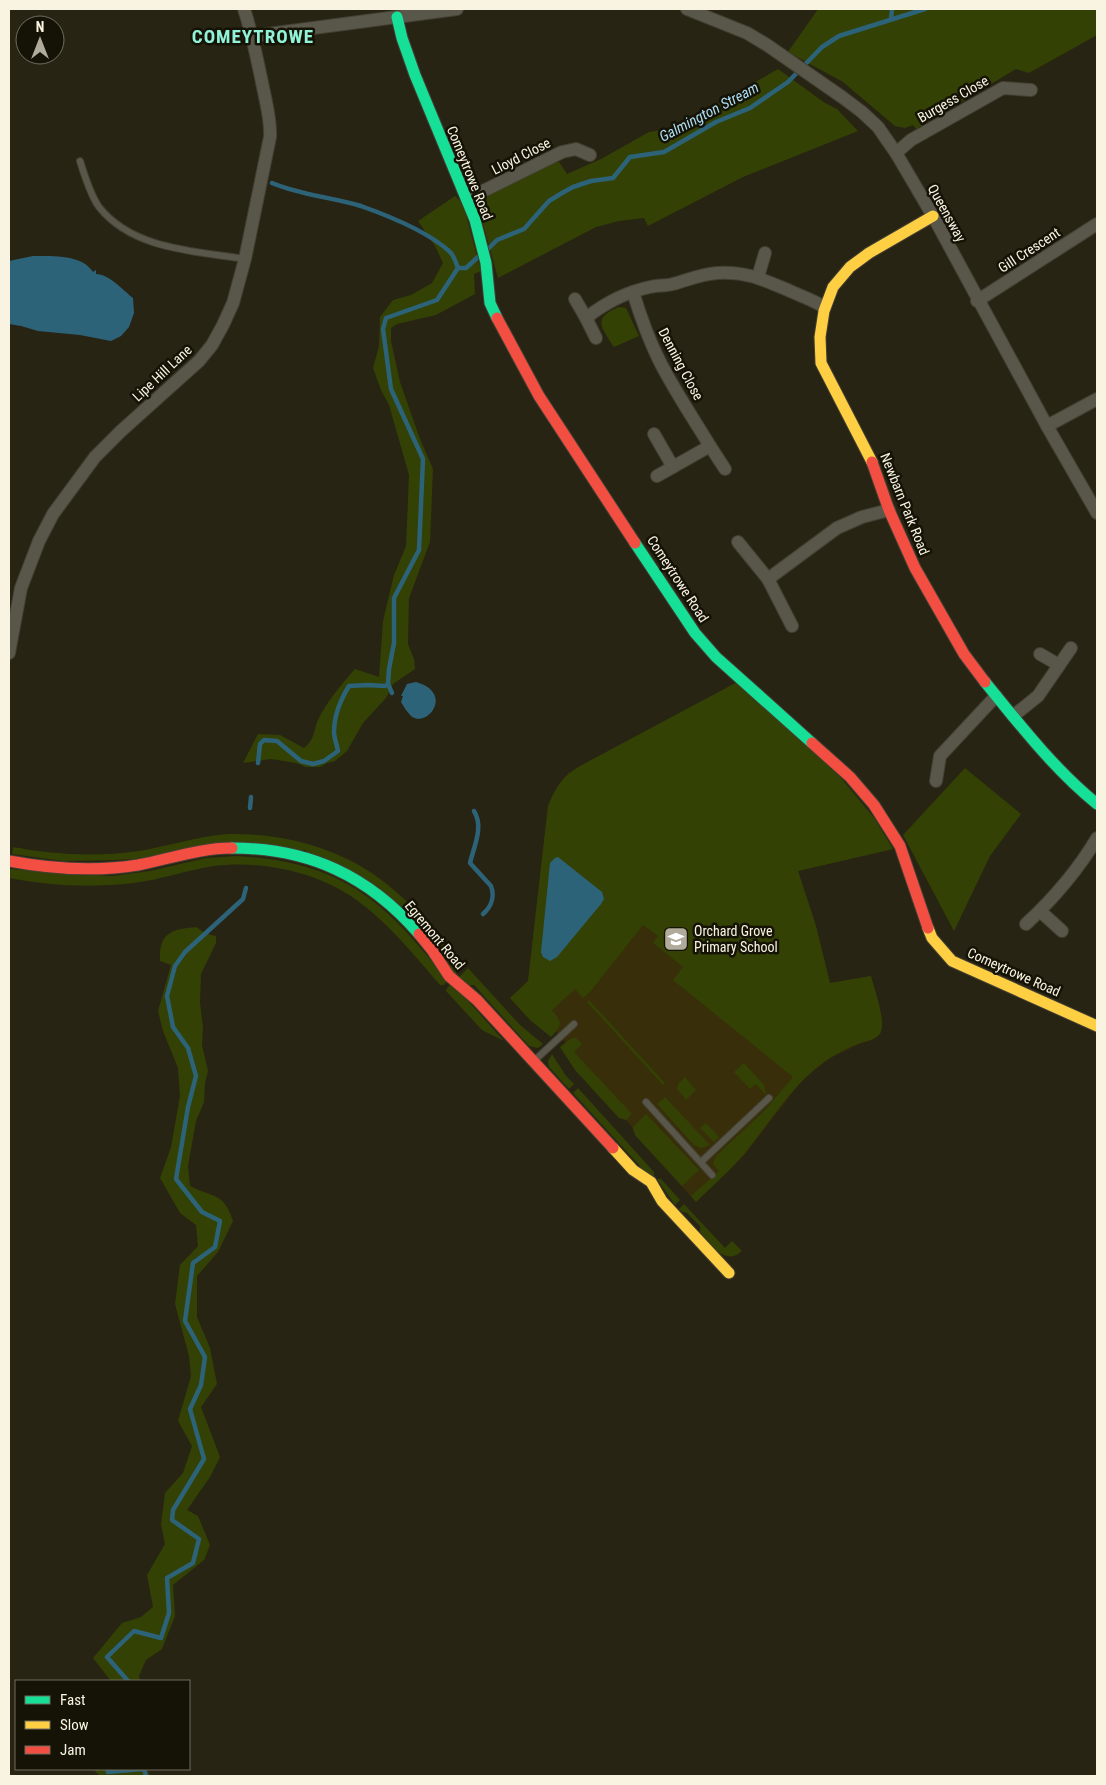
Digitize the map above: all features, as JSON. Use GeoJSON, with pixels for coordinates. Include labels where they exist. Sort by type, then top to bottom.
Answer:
{"type":"FeatureCollection","features":[{"type":"Feature","properties":{"kind":"street","name":"Lipe Hill Lane"},"geometry":{"type":"LineString","coordinates":[[9,653],[21,588],[39,540],[53,514],[95,456],[199,361],[212,345],[233,303],[245,259],[270,138],[270,127],[253,36],[244,9]]}},
{"type":"Feature","properties":{"kind":"street"},"geometry":{"type":"LineString","coordinates":[[253,36],[457,9]]}},
{"type":"Feature","properties":{"kind":"street","name":"Queensway"},"geometry":{"type":"LineString","coordinates":[[687,9],[746,32],[862,112],[878,127],[896,153],[933,216],[977,301],[1097,513]]}},
{"type":"Feature","properties":{"kind":"street","name":"Comeytrowe Road"},"geometry":{"type":"LineString","coordinates":[[397,17],[415,75],[475,220],[486,264],[490,303],[506,337],[539,396],[695,633],[716,656],[850,777],[874,805],[900,846],[932,938],[952,961],[1097,1026]]}},
{"type":"Feature","properties":{"kind":"street","name":"Burgess Close"},"geometry":{"type":"LineString","coordinates":[[896,153],[911,140],[1002,88],[1031,90]]}},
{"type":"Feature","properties":{"kind":"street","name":"Lloyd Close"},"geometry":{"type":"LineString","coordinates":[[467,199],[562,152],[576,149],[590,155]]}},
{"type":"Feature","properties":{"kind":"street","name":"Newbarn Park Road"},"geometry":{"type":"LineString","coordinates":[[933,216],[849,267],[830,292],[824,307],[820,327],[819,347],[821,363],[875,468],[889,510],[915,568],[944,622],[964,654],[996,696],[1074,785],[1097,804]]}},
{"type":"Feature","properties":{"kind":"street","name":"Gill Crescent"},"geometry":{"type":"LineString","coordinates":[[977,301],[1097,224]]}},
{"type":"Feature","properties":{"kind":"street"},"geometry":{"type":"LineString","coordinates":[[758,277],[765,253]]}},
{"type":"Feature","properties":{"kind":"street"},"geometry":{"type":"LineString","coordinates":[[586,318],[616,298],[633,292],[651,287],[672,285],[692,277],[736,272],[758,277],[824,307]]}},
{"type":"Feature","properties":{"kind":"street","name":"Denning Close"},"geometry":{"type":"LineString","coordinates":[[633,292],[642,322],[658,358],[725,469]]}},
{"type":"Feature","properties":{"kind":"street"},"geometry":{"type":"LineString","coordinates":[[575,299],[596,338]]}},
{"type":"Feature","properties":{"kind":"street"},"geometry":{"type":"LineString","coordinates":[[1047,426],[1097,399]]}},
{"type":"Feature","properties":{"kind":"street"},"geometry":{"type":"LineString","coordinates":[[654,434],[673,467]]}},
{"type":"Feature","properties":{"kind":"street"},"geometry":{"type":"LineString","coordinates":[[657,476],[710,446]]}},
{"type":"Feature","properties":{"kind":"street"},"geometry":{"type":"LineString","coordinates":[[768,579],[837,528],[862,517],[889,510]]}},
{"type":"Feature","properties":{"kind":"street"},"geometry":{"type":"LineString","coordinates":[[738,542],[768,579],[792,626]]}},
{"type":"Feature","properties":{"kind":"street"},"geometry":{"type":"LineString","coordinates":[[1013,716],[1038,696],[1072,648]]}},
{"type":"Feature","properties":{"kind":"street"},"geometry":{"type":"LineString","coordinates":[[1040,654],[1059,665]]}},
{"type":"Feature","properties":{"kind":"street"},"geometry":{"type":"LineString","coordinates":[[936,781],[940,756],[996,696]]}},
{"type":"Feature","properties":{"kind":"street"},"geometry":{"type":"LineString","coordinates":[[1026,924],[1040,911],[1083,861],[1097,838]]}},
{"type":"Feature","properties":{"kind":"street","name":"Egremont Road"},"geometry":{"type":"LineString","coordinates":[[9,861],[49,868],[114,868],[160,861],[208,850],[245,848],[289,854],[321,863],[349,875],[388,903],[432,951],[445,972],[477,1000],[633,1170],[642,1174],[657,1190],[662,1201],[729,1273]]}},
{"type":"Feature","properties":{"kind":"street"},"geometry":{"type":"LineString","coordinates":[[1040,911],[1062,931]]}},
{"type":"Feature","properties":{"kind":"lane"},"geometry":{"type":"LineString","coordinates":[[80,161],[98,206],[130,233],[152,242],[245,259]]}},
{"type":"Feature","properties":{"kind":"lane"},"geometry":{"type":"LineString","coordinates":[[534,1061],[574,1024]]}},
{"type":"Feature","properties":{"kind":"lane"},"geometry":{"type":"LineString","coordinates":[[700,1162],[769,1098]]}},
{"type":"Feature","properties":{"kind":"lane"},"geometry":{"type":"LineString","coordinates":[[646,1102],[712,1175]]}},
{"type":"Feature","properties":{"kind":"shaded area","name":"Orchard Grove Primary School"},"geometry":{"type":"Polygon","coordinates":[[[569,772],[889,850],[798,871],[816,926],[830,983],[871,976],[882,1019],[880,1034],[830,1058],[813,1071],[800,1083],[744,1155],[696,1202],[635,1135],[632,1127],[626,1120],[619,1118],[561,1037],[556,1032],[526,1016],[510,998],[528,981],[548,806],[560,783],[569,772]]]}},
{"type":"Feature","properties":{"kind":"green space"},"geometry":{"type":"Polygon","coordinates":[[[818,9],[1097,9],[1097,35],[1029,73],[1016,69],[916,129],[913,125],[905,128],[895,126],[843,82],[788,52],[818,9]]]}},
{"type":"Feature","properties":{"kind":"green space"},"geometry":{"type":"Polygon","coordinates":[[[778,69],[825,103],[837,109],[858,131],[743,177],[648,226],[644,218],[619,221],[596,227],[498,278],[480,213],[488,193],[551,160],[559,162],[567,174],[601,159],[649,132],[663,130],[719,103],[778,69]]]}},
{"type":"Feature","properties":{"kind":"green space"},"geometry":{"type":"Polygon","coordinates":[[[455,196],[463,204],[481,271],[474,274],[475,294],[436,315],[397,324],[391,328],[391,341],[400,382],[420,439],[433,469],[430,542],[409,598],[408,644],[414,659],[415,669],[393,684],[386,698],[363,723],[347,751],[335,761],[320,767],[306,767],[296,763],[271,759],[243,763],[258,734],[280,735],[304,748],[312,738],[318,720],[326,706],[355,669],[379,677],[383,621],[394,575],[406,546],[409,475],[389,405],[373,368],[379,346],[380,317],[393,300],[411,295],[432,283],[443,263],[435,246],[418,221],[455,196]]]}},
{"type":"Feature","properties":{"kind":"green space"},"geometry":{"type":"Polygon","coordinates":[[[619,307],[626,308],[639,336],[614,347],[603,328],[602,319],[610,311],[619,307]]]}},
{"type":"Feature","properties":{"kind":"green space","name":"Orchard Grove Primary School"},"geometry":{"type":"Polygon","coordinates":[[[739,681],[841,778],[875,819],[893,849],[798,871],[816,926],[830,983],[871,976],[880,1006],[882,1023],[877,1037],[849,1047],[833,1056],[803,1080],[785,1100],[739,1160],[696,1202],[691,1196],[719,1171],[713,1164],[716,1156],[764,1111],[793,1077],[673,980],[683,967],[653,943],[658,936],[643,925],[590,992],[583,998],[575,989],[552,1010],[560,1024],[551,1037],[531,1021],[510,998],[528,981],[548,806],[560,783],[580,766],[739,681]]]}},
{"type":"Feature","properties":{"kind":"green space"},"geometry":{"type":"Polygon","coordinates":[[[965,768],[1021,814],[990,856],[954,931],[903,835],[965,768]]]}},
{"type":"Feature","properties":{"kind":"green space"},"geometry":{"type":"Polygon","coordinates":[[[229,834],[251,834],[295,841],[338,854],[358,864],[404,899],[465,965],[454,975],[448,969],[448,957],[429,936],[305,850],[63,861],[12,854],[13,847],[44,852],[76,854],[123,853],[229,834]]]}},
{"type":"Feature","properties":{"kind":"green space"},"geometry":{"type":"Polygon","coordinates":[[[237,856],[293,864],[329,875],[346,883],[388,913],[448,980],[444,985],[440,985],[390,928],[355,899],[324,882],[288,870],[251,865],[214,866],[143,882],[86,886],[40,883],[9,878],[9,869],[112,876],[150,871],[206,858],[237,856]]]}},
{"type":"Feature","properties":{"kind":"green space"},"geometry":{"type":"Polygon","coordinates":[[[196,927],[207,934],[216,936],[216,943],[201,974],[202,1045],[208,1071],[204,1102],[196,1121],[188,1166],[190,1186],[222,1200],[230,1212],[233,1221],[218,1252],[197,1276],[197,1317],[210,1348],[217,1384],[201,1407],[220,1457],[210,1477],[187,1510],[198,1516],[210,1545],[204,1560],[173,1585],[175,1616],[162,1649],[146,1660],[139,1676],[140,1680],[110,1680],[93,1658],[122,1623],[141,1617],[153,1607],[147,1575],[165,1544],[161,1524],[165,1493],[183,1473],[192,1446],[178,1421],[191,1376],[189,1356],[175,1304],[180,1265],[198,1246],[196,1225],[180,1213],[160,1178],[171,1147],[180,1096],[178,1068],[163,1031],[158,1011],[171,965],[160,961],[160,952],[164,939],[179,929],[196,927]]]}},
{"type":"Feature","properties":{"kind":"green space"},"geometry":{"type":"Polygon","coordinates":[[[468,968],[520,1025],[543,1044],[538,1048],[529,1046],[474,985],[462,985],[457,979],[468,968]]]}},
{"type":"Feature","properties":{"kind":"green space"},"geometry":{"type":"Polygon","coordinates":[[[452,983],[504,1041],[482,1030],[446,991],[452,983]]]}},
{"type":"Feature","properties":{"kind":"green space"},"geometry":{"type":"Polygon","coordinates":[[[589,1000],[665,1083],[663,1085],[587,1002],[589,1000]]]}},
{"type":"Feature","properties":{"kind":"green space"},"geometry":{"type":"Polygon","coordinates":[[[572,1038],[576,1038],[582,1044],[574,1052],[632,1114],[626,1120],[619,1118],[575,1070],[560,1047],[572,1038]]]}},
{"type":"Feature","properties":{"kind":"green space"},"geometry":{"type":"Polygon","coordinates":[[[552,1054],[566,1076],[574,1084],[569,1089],[549,1067],[548,1061],[552,1054]]]}},
{"type":"Feature","properties":{"kind":"green space"},"geometry":{"type":"Polygon","coordinates":[[[744,1063],[764,1085],[766,1095],[756,1084],[750,1089],[734,1072],[744,1063]]]}},
{"type":"Feature","properties":{"kind":"green space"},"geometry":{"type":"Polygon","coordinates":[[[685,1077],[696,1090],[686,1100],[677,1089],[678,1084],[685,1077]]]}},
{"type":"Feature","properties":{"kind":"green space"},"geometry":{"type":"Polygon","coordinates":[[[578,1088],[654,1172],[654,1176],[651,1178],[573,1093],[578,1088]]]}},
{"type":"Feature","properties":{"kind":"green space"},"geometry":{"type":"Polygon","coordinates":[[[665,1097],[710,1145],[701,1148],[694,1145],[657,1104],[665,1097]]]}},
{"type":"Feature","properties":{"kind":"green space"},"geometry":{"type":"Polygon","coordinates":[[[646,1114],[699,1170],[682,1186],[635,1135],[633,1127],[646,1114]]]}},
{"type":"Feature","properties":{"kind":"green space"},"geometry":{"type":"Polygon","coordinates":[[[706,1123],[719,1137],[714,1142],[700,1128],[706,1123]]]}},
{"type":"Feature","properties":{"kind":"green space"},"geometry":{"type":"Polygon","coordinates":[[[657,1179],[661,1179],[680,1200],[675,1205],[657,1179]]]}},
{"type":"Feature","properties":{"kind":"green space"},"geometry":{"type":"Polygon","coordinates":[[[684,1204],[725,1248],[732,1241],[742,1251],[730,1256],[724,1255],[714,1248],[700,1232],[700,1226],[687,1213],[679,1209],[684,1204]]]}},
{"type":"Feature","properties":{"kind":"green space"},"geometry":{"type":"Polygon","coordinates":[[[94,1770],[147,1770],[150,1776],[100,1776],[94,1770]]]}},
{"type":"Feature","properties":{"kind":"water"},"geometry":{"type":"Polygon","coordinates":[[[33,256],[57,256],[74,259],[88,266],[93,272],[96,270],[96,274],[116,283],[133,298],[134,313],[129,327],[121,336],[111,341],[80,335],[38,331],[9,324],[9,261],[33,256]]]}},
{"type":"Feature","properties":{"kind":"water"},"geometry":{"type":"Polygon","coordinates":[[[416,682],[428,687],[434,694],[436,701],[430,714],[424,718],[417,719],[411,716],[401,702],[403,696],[401,696],[407,684],[416,682]]]}},
{"type":"Feature","properties":{"kind":"water"},"geometry":{"type":"Polygon","coordinates":[[[558,857],[602,892],[604,899],[557,957],[550,961],[543,957],[541,952],[550,863],[558,857]]]}},
{"type":"Feature","properties":{"kind":"waterway"},"geometry":{"type":"LineString","coordinates":[[891,19],[892,9]]}},
{"type":"Feature","properties":{"kind":"waterway","name":"Galmington Stream"},"geometry":{"type":"LineString","coordinates":[[487,250],[497,240],[524,229],[549,201],[573,187],[591,181],[613,178],[630,157],[664,152],[716,122],[750,108],[788,82],[822,47],[839,36],[925,9]]}},
{"type":"Feature","properties":{"kind":"waterway"},"geometry":{"type":"LineString","coordinates":[[272,183],[361,206],[383,214],[430,237],[440,244],[454,257],[458,268]]}},
{"type":"Feature","properties":{"kind":"waterway","name":"Galmington Stream"},"geometry":{"type":"LineString","coordinates":[[258,763],[260,744],[264,740],[277,741],[301,761],[313,764],[324,761],[338,751],[334,734],[335,720],[349,686],[385,686],[388,684],[394,643],[394,598],[419,550],[423,459],[391,389],[383,329],[386,318],[437,300],[458,268],[466,268],[479,256]]}},
{"type":"Feature","properties":{"kind":"waterway"},"geometry":{"type":"LineString","coordinates":[[388,684],[392,693]]}},
{"type":"Feature","properties":{"kind":"waterway","name":"Galmington Stream"},"geometry":{"type":"LineString","coordinates":[[250,808],[251,797]]}},
{"type":"Feature","properties":{"kind":"waterway"},"geometry":{"type":"LineString","coordinates":[[474,811],[477,817],[478,830],[470,863],[491,886],[493,894],[490,905],[483,914]]}},
{"type":"Feature","properties":{"kind":"waterway","name":"Galmington Stream"},"geometry":{"type":"LineString","coordinates":[[127,1680],[107,1657],[134,1631],[161,1638],[169,1613],[167,1578],[193,1563],[199,1539],[172,1520],[173,1510],[204,1459],[190,1409],[201,1385],[205,1357],[185,1321],[193,1263],[215,1247],[220,1221],[202,1212],[176,1179],[188,1107],[196,1076],[188,1048],[173,1027],[167,996],[175,966],[185,952],[243,899],[246,888]]}},
{"type":"Feature","properties":{"kind":"waterway","name":"Galmington Stream"},"geometry":{"type":"LineString","coordinates":[[107,1770],[108,1772],[131,1770]]}},
{"type":"Feature","properties":{"kind":"waterway","name":"Galmington Stream"},"geometry":{"type":"LineString","coordinates":[[144,1770],[146,1776]]}},
{"type":"Feature","properties":{"kind":"traffic: fast"},"geometry":{"type":"LineString","coordinates":[[397,17],[415,75],[475,220],[486,263],[490,303],[497,318]]}},
{"type":"Feature","properties":{"kind":"traffic: fast"},"geometry":{"type":"LineString","coordinates":[[635,543],[695,633],[716,657],[812,743]]}},
{"type":"Feature","properties":{"kind":"traffic: fast"},"geometry":{"type":"LineString","coordinates":[[985,682],[1052,761],[1097,804]]}},
{"type":"Feature","properties":{"kind":"traffic: fast"},"geometry":{"type":"LineString","coordinates":[[232,848],[260,849],[287,853],[336,869],[380,896],[419,934]]}},
{"type":"Feature","properties":{"kind":"traffic: slow"},"geometry":{"type":"LineString","coordinates":[[872,462],[821,363],[820,337],[824,311],[833,287],[850,267],[869,253],[933,216]]}},
{"type":"Feature","properties":{"kind":"traffic: slow"},"geometry":{"type":"LineString","coordinates":[[928,928],[932,938],[952,961],[1097,1026]]}},
{"type":"Feature","properties":{"kind":"traffic: slow"},"geometry":{"type":"LineString","coordinates":[[613,1148],[633,1170],[651,1182],[662,1201],[729,1273]]}},
{"type":"Feature","properties":{"kind":"traffic: jam"},"geometry":{"type":"LineString","coordinates":[[497,318],[539,396],[635,543]]}},
{"type":"Feature","properties":{"kind":"traffic: jam"},"geometry":{"type":"LineString","coordinates":[[872,462],[889,510],[915,568],[964,654],[985,682]]}},
{"type":"Feature","properties":{"kind":"traffic: jam"},"geometry":{"type":"LineString","coordinates":[[812,743],[850,777],[874,805],[900,846],[928,928]]}},
{"type":"Feature","properties":{"kind":"traffic: jam"},"geometry":{"type":"LineString","coordinates":[[9,861],[57,868],[90,869],[138,865],[185,854],[220,848],[232,848]]}},
{"type":"Feature","properties":{"kind":"traffic: jam"},"geometry":{"type":"LineString","coordinates":[[419,934],[449,976],[477,1000],[613,1148]]}},
{"type":"Feature","properties":{"kind":"place","name":"Orchard Grove Primary School"},"geometry":{"type":"Point","coordinates":[676,939]}},
{"type":"Feature","properties":{"kind":"district","name":"COMEYTROWE"},"geometry":{"type":"Point","coordinates":[253,36]}}]}
